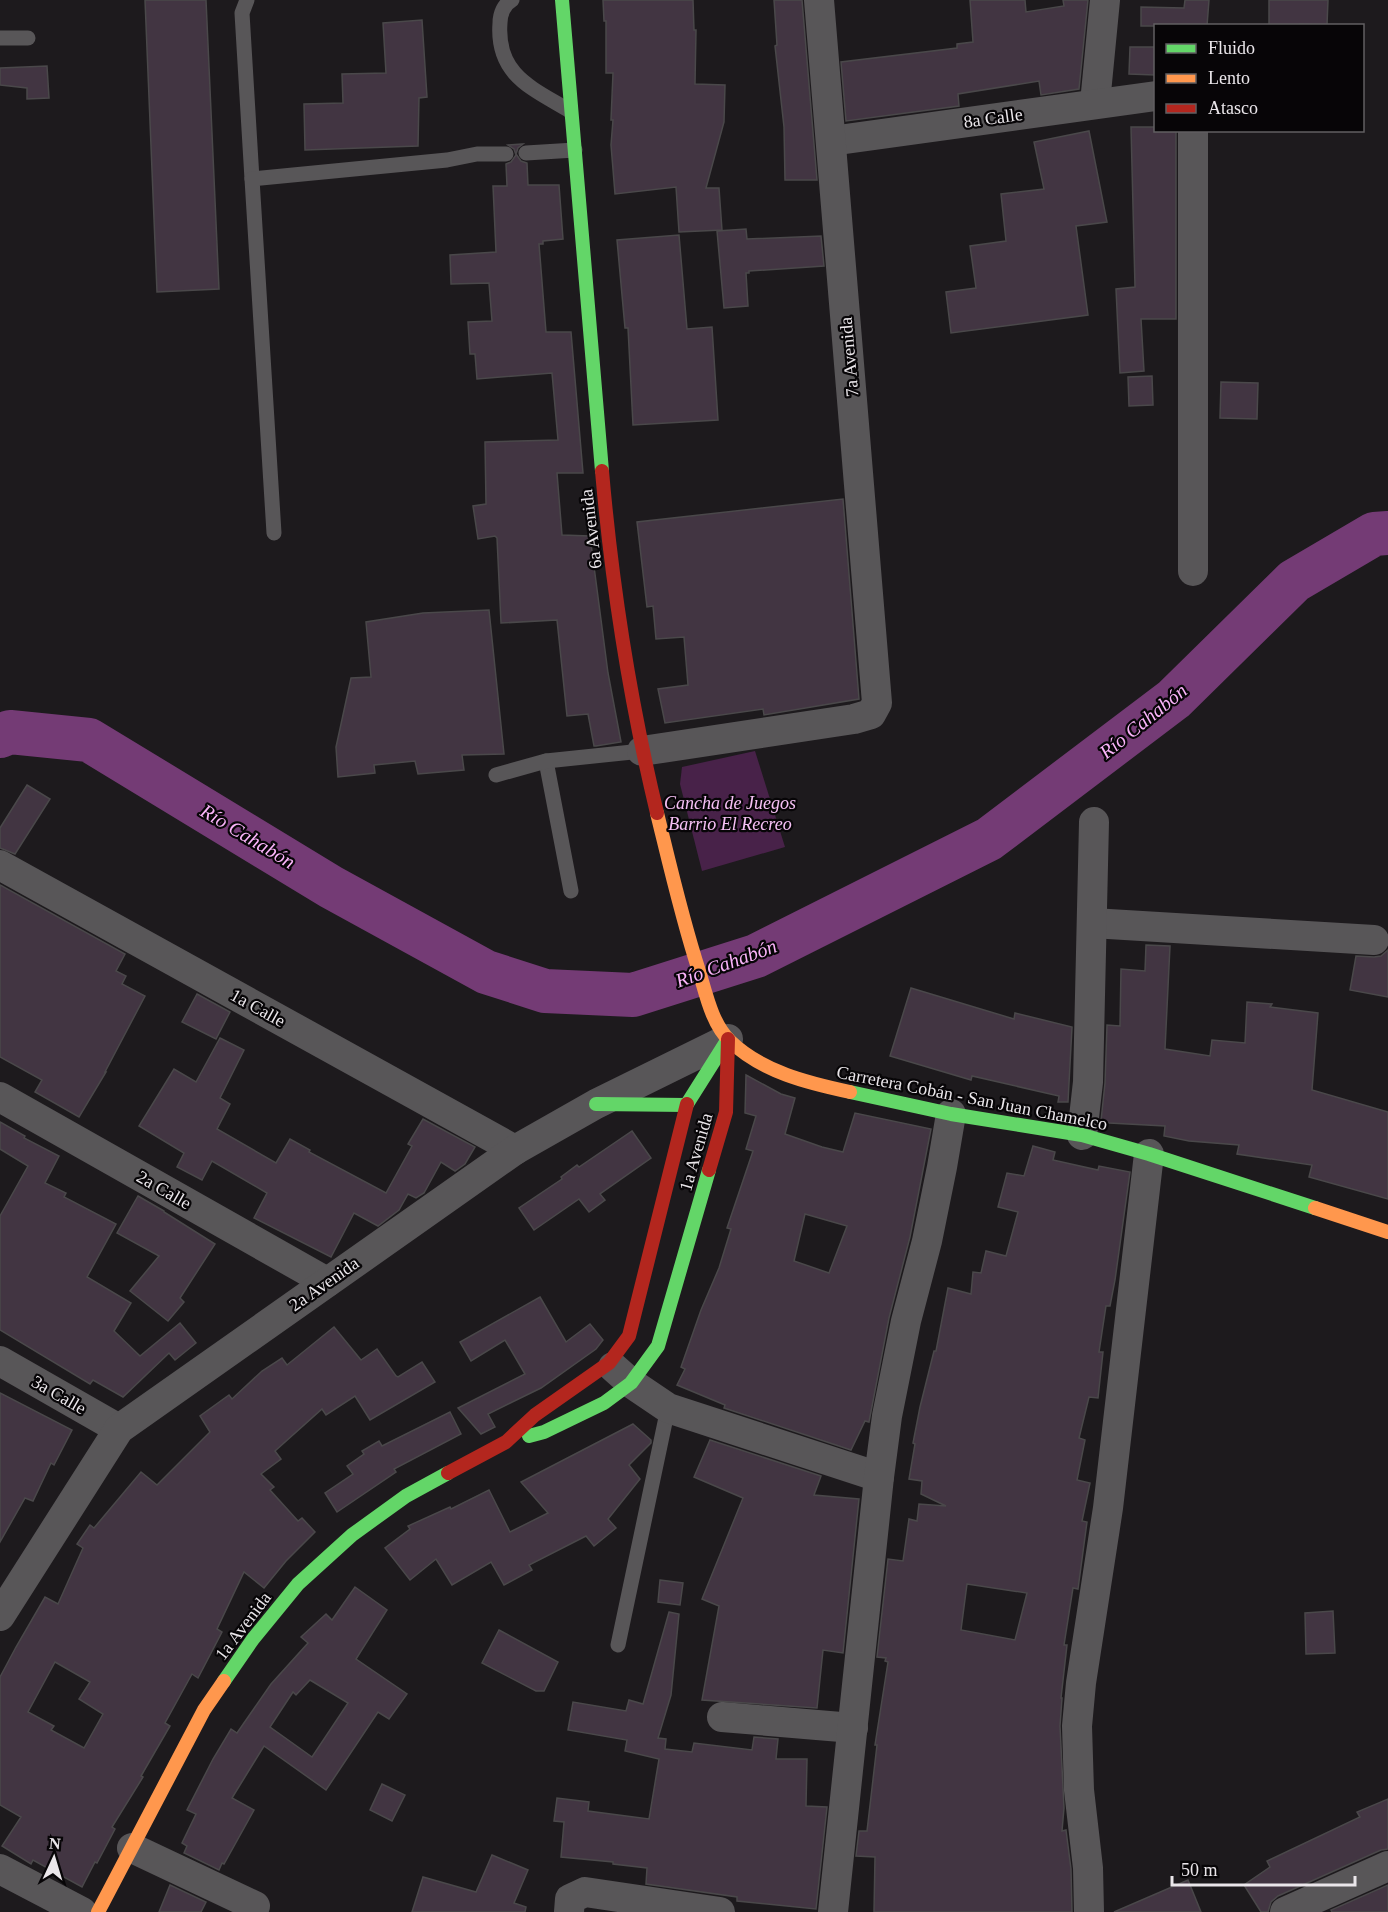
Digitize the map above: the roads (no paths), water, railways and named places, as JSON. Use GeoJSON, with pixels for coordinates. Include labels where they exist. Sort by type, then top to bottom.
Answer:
{"type":"FeatureCollection","features":[{"type":"Feature","properties":{"kind":"main road","name":"6a Avenida"},"geometry":{"type":"LineString","coordinates":[[562,0],[605,508],[627,670],[642,751],[683,921],[712,1012],[728,1039]]}},
{"type":"Feature","properties":{"kind":"main road","name":"Carretera Cobán - San Juan Chamelco"},"geometry":{"type":"LineString","coordinates":[[728,1039],[744,1053],[790,1077],[820,1086],[951,1114],[1082,1135],[1149,1154],[1388,1232]]}},
{"type":"Feature","properties":{"kind":"main road","name":"1a Avenida"},"geometry":{"type":"LineString","coordinates":[[98,1912],[204,1710],[254,1639],[298,1584],[352,1535],[406,1496],[506,1442],[536,1415],[609,1363],[629,1336],[686,1105],[728,1039]]}},
{"type":"Feature","properties":{"kind":"main road","name":"1a Avenida"},"geometry":{"type":"LineString","coordinates":[[506,1442],[544,1432],[604,1403],[631,1383],[658,1346],[726,1112],[728,1039]]}},
{"type":"Feature","properties":{"kind":"main road"},"geometry":{"type":"LineString","coordinates":[[596,1104],[686,1105]]}},
{"type":"Feature","properties":{"kind":"street","name":"7a Avenida"},"geometry":{"type":"LineString","coordinates":[[642,751],[855,718],[871,714],[877,703],[819,0]]}},
{"type":"Feature","properties":{"kind":"street"},"geometry":{"type":"LineString","coordinates":[[1095,103],[1105,0]]}},
{"type":"Feature","properties":{"kind":"street","name":"8a Calle"},"geometry":{"type":"LineString","coordinates":[[831,141],[1154,96]]}},
{"type":"Feature","properties":{"kind":"street"},"geometry":{"type":"LineString","coordinates":[[1193,132],[1193,571]]}},
{"type":"Feature","properties":{"kind":"street"},"geometry":{"type":"LineString","coordinates":[[1082,1135],[1088,1082],[1094,822]]}},
{"type":"Feature","properties":{"kind":"street","name":"1a Calle"},"geometry":{"type":"LineString","coordinates":[[0,865],[515,1150]]}},
{"type":"Feature","properties":{"kind":"street"},"geometry":{"type":"LineString","coordinates":[[1092,923],[1374,940]]}},
{"type":"Feature","properties":{"kind":"street","name":"2a Avenida"},"geometry":{"type":"LineString","coordinates":[[0,1614],[119,1429],[515,1150],[596,1104],[728,1039]]}},
{"type":"Feature","properties":{"kind":"street","name":"2a Calle"},"geometry":{"type":"LineString","coordinates":[[0,1097],[327,1282]]}},
{"type":"Feature","properties":{"kind":"street"},"geometry":{"type":"LineString","coordinates":[[833,1912],[887,1416],[906,1321],[929,1231],[951,1114]]}},
{"type":"Feature","properties":{"kind":"street"},"geometry":{"type":"LineString","coordinates":[[1089,1912],[1088,1868],[1079,1790],[1077,1726],[1081,1683],[1108,1508],[1149,1154]]}},
{"type":"Feature","properties":{"kind":"street","name":"3a Calle"},"geometry":{"type":"LineString","coordinates":[[0,1361],[119,1429]]}},
{"type":"Feature","properties":{"kind":"street"},"geometry":{"type":"LineString","coordinates":[[609,1363],[631,1383],[668,1408],[879,1477]]}},
{"type":"Feature","properties":{"kind":"street"},"geometry":{"type":"LineString","coordinates":[[722,1717],[854,1728]]}},
{"type":"Feature","properties":{"kind":"street"},"geometry":{"type":"LineString","coordinates":[[132,1848],[240,1905]]}},
{"type":"Feature","properties":{"kind":"street"},"geometry":{"type":"LineString","coordinates":[[1285,1912],[1388,1866]]}},
{"type":"Feature","properties":{"kind":"street"},"geometry":{"type":"LineString","coordinates":[[0,1869],[82,1912]]}},
{"type":"Feature","properties":{"kind":"street"},"geometry":{"type":"LineString","coordinates":[[569,1912],[570,1899],[585,1892],[720,1912]]}},
{"type":"Feature","properties":{"kind":"lane"},"geometry":{"type":"LineString","coordinates":[[247,0],[242,13],[274,533]]}},
{"type":"Feature","properties":{"kind":"lane"},"geometry":{"type":"LineString","coordinates":[[512,0],[508,2],[500,16],[499,27],[500,47],[509,69],[533,88],[571,111]]}},
{"type":"Feature","properties":{"kind":"lane"},"geometry":{"type":"LineString","coordinates":[[0,38],[28,38]]}},
{"type":"Feature","properties":{"kind":"lane"},"geometry":{"type":"LineString","coordinates":[[526,153],[575,150]]}},
{"type":"Feature","properties":{"kind":"lane"},"geometry":{"type":"LineString","coordinates":[[252,179],[447,160],[477,154],[506,154]]}},
{"type":"Feature","properties":{"kind":"lane"},"geometry":{"type":"LineString","coordinates":[[496,775],[546,761],[642,751]]}},
{"type":"Feature","properties":{"kind":"lane"},"geometry":{"type":"LineString","coordinates":[[546,761],[571,891]]}},
{"type":"Feature","properties":{"kind":"lane"},"geometry":{"type":"LineString","coordinates":[[618,1645],[668,1408]]}},
{"type":"Feature","properties":{"kind":"waterway","name":"Río Cahabón"},"geometry":{"type":"LineString","coordinates":[[0,736],[10,732],[89,740],[331,887],[486,972],[545,991],[633,995],[756,956],[989,839],[1174,699],[1294,581],[1374,534],[1388,533]]}},
{"type":"Feature","properties":{"kind":"park label","name":"Cancha de Juegos Barrio El Recreo"},"geometry":{"type":"Point","coordinates":[730,813]}}]}
